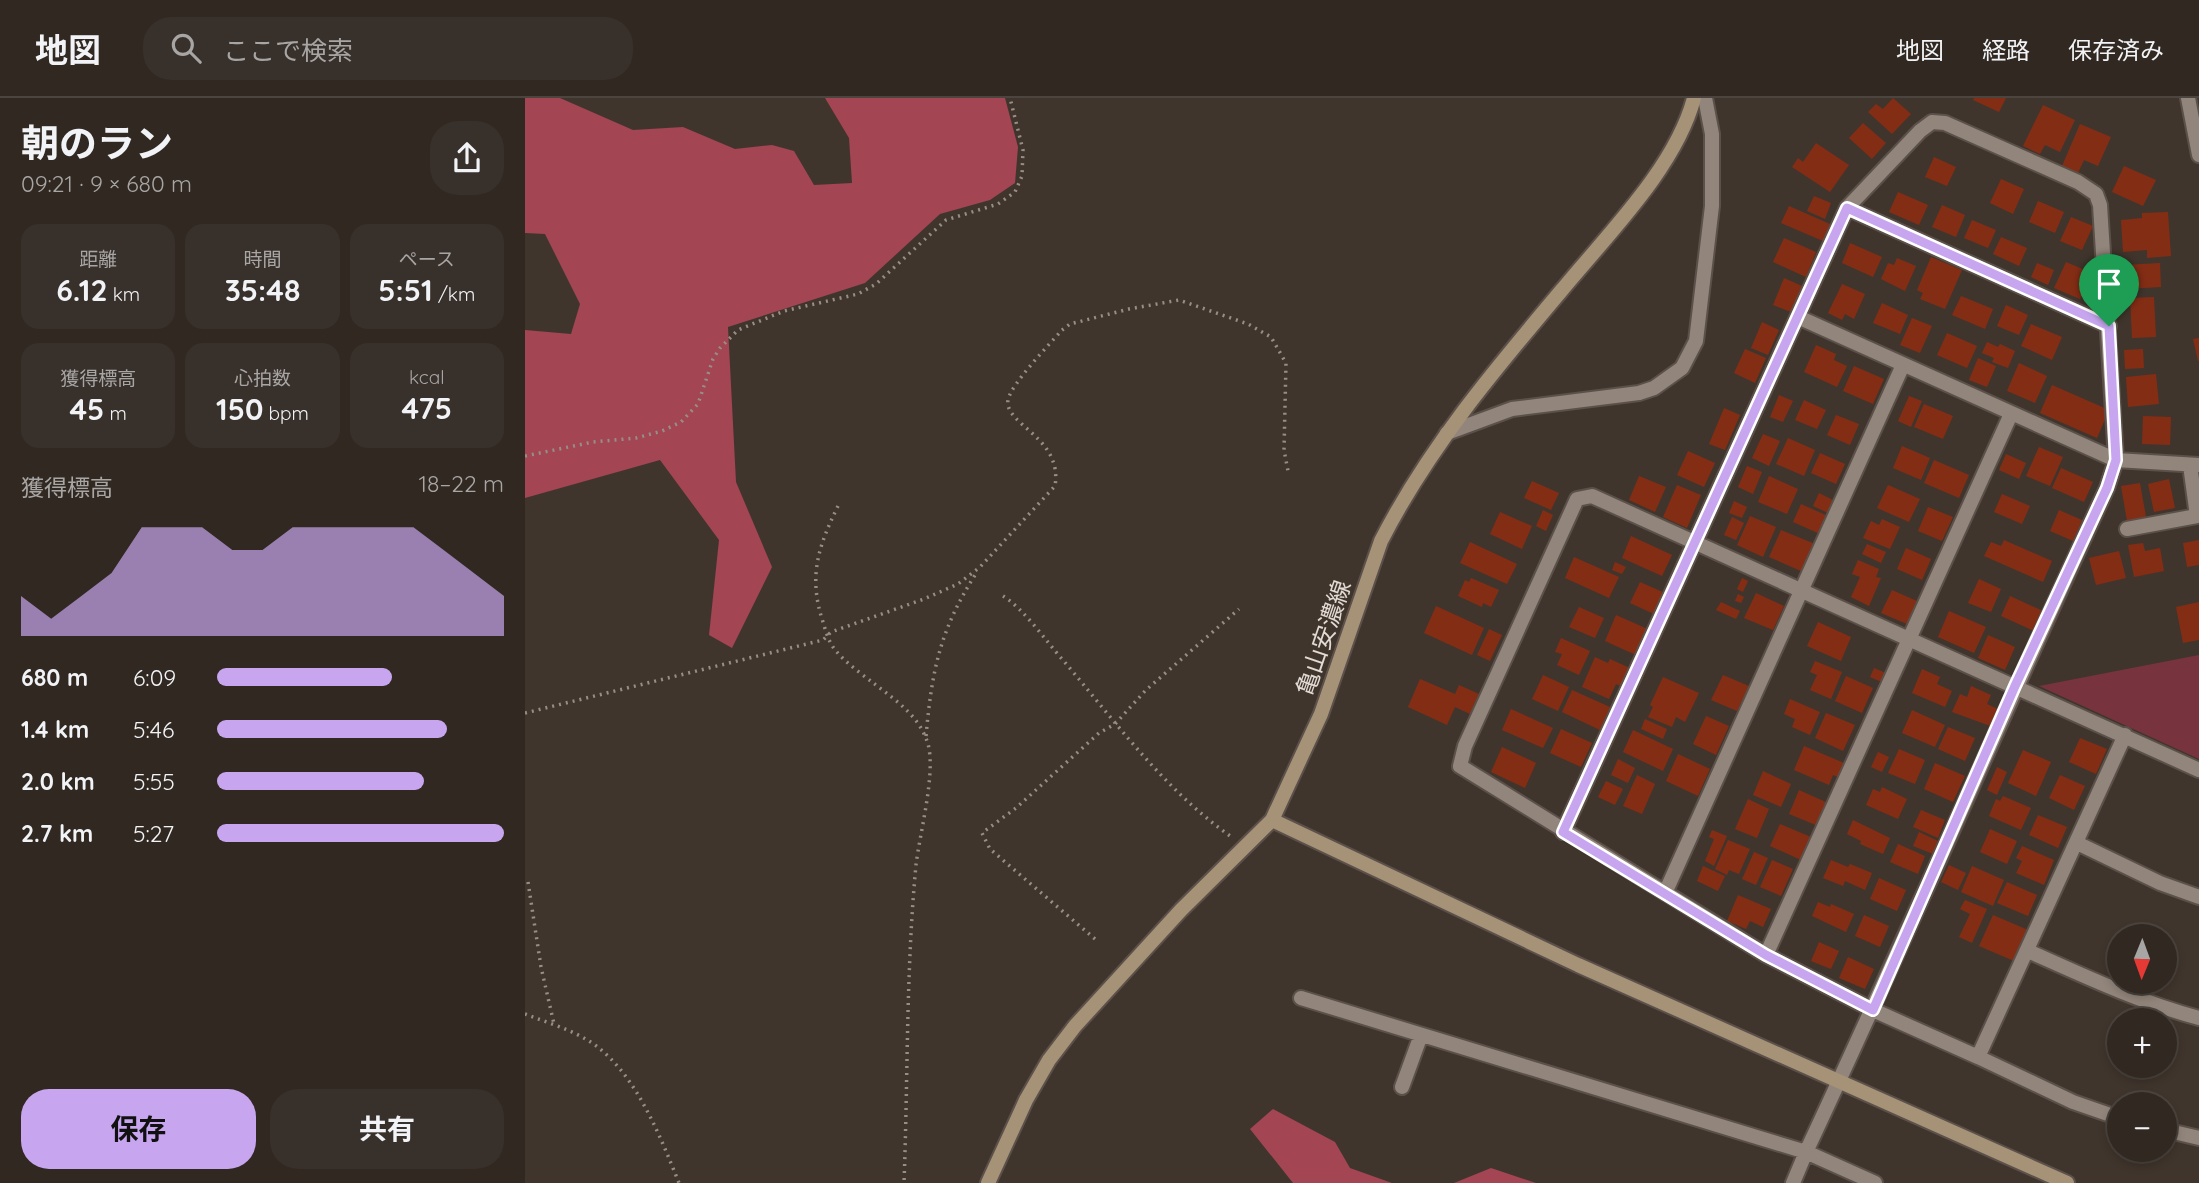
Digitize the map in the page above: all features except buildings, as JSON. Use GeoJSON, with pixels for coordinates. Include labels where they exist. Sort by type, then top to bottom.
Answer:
{"type":"FeatureCollection","features":[{"type":"Feature","properties":{"kind":"main road","name":"亀山安濃線"},"geometry":{"type":"LineString","coordinates":[[988,1183],[1026,1100],[1049,1060],[1075,1026],[1181,910],[1272,820],[1321,714],[1381,541],[1394,516],[1478,390],[1624,217],[1667,156],[1695,98]]}},
{"type":"Feature","properties":{"kind":"main road"},"geometry":{"type":"LineString","coordinates":[[1272,820],[1578,965],[2067,1183]]}},
{"type":"Feature","properties":{"kind":"street"},"geometry":{"type":"LineString","coordinates":[[1447,433],[1513,409],[1639,393],[1654,388],[1682,369],[1696,341],[1712,206],[1712,134],[1705,98]]}},
{"type":"Feature","properties":{"kind":"street"},"geometry":{"type":"LineString","coordinates":[[2188,98],[2199,155]]}},
{"type":"Feature","properties":{"kind":"street"},"geometry":{"type":"LineString","coordinates":[[1563,832],[1847,208],[1920,131],[1932,122],[1945,123],[2078,182],[2096,194],[2100,205],[2116,460],[2107,488],[2015,686],[1873,1010],[1793,1183]]}},
{"type":"Feature","properties":{"kind":"street"},"geometry":{"type":"LineString","coordinates":[[1847,208],[2109,326]]}},
{"type":"Feature","properties":{"kind":"street"},"geometry":{"type":"LineString","coordinates":[[1798,317],[2116,460],[2195,465],[2197,516],[2127,529]]}},
{"type":"Feature","properties":{"kind":"street"},"geometry":{"type":"LineString","coordinates":[[1665,893],[1903,365]]}},
{"type":"Feature","properties":{"kind":"street"},"geometry":{"type":"LineString","coordinates":[[1766,955],[2011,414]]}},
{"type":"Feature","properties":{"kind":"street"},"geometry":{"type":"LineString","coordinates":[[2107,1114],[2073,1102],[1873,1010],[1766,955],[1459,766],[1465,746],[1571,511],[1577,499],[1592,496],[2199,770]]}},
{"type":"Feature","properties":{"kind":"street"},"geometry":{"type":"LineString","coordinates":[[1978,1058],[2125,735]]}},
{"type":"Feature","properties":{"kind":"street"},"geometry":{"type":"LineString","coordinates":[[2077,843],[2160,884],[2199,897]]}},
{"type":"Feature","properties":{"kind":"street"},"geometry":{"type":"LineString","coordinates":[[2028,951],[2118,991],[2164,1009],[2199,1018]]}},
{"type":"Feature","properties":{"kind":"street"},"geometry":{"type":"LineString","coordinates":[[1301,998],[1806,1152],[1875,1183]]}},
{"type":"Feature","properties":{"kind":"street"},"geometry":{"type":"LineString","coordinates":[[1402,1087],[1422,1035]]}},
{"type":"Feature","properties":{"kind":"street"},"geometry":{"type":"LineString","coordinates":[[2177,1133],[2199,1139]]}},
{"type":"Feature","properties":{"kind":"path"},"geometry":{"type":"LineString","coordinates":[[525,456],[593,442],[636,438],[662,431],[681,422],[698,404],[713,359],[738,330],[784,311],[857,295],[876,284],[946,220],[997,204],[1015,192],[1022,176],[1023,150],[1010,98]]}},
{"type":"Feature","properties":{"kind":"path"},"geometry":{"type":"LineString","coordinates":[[525,713],[823,640],[831,632],[958,584],[979,567],[1055,486],[1055,462],[1049,450],[1008,408],[1008,398],[1014,387],[1070,324],[1179,300],[1248,324],[1271,337],[1286,363],[1284,450],[1288,471]]}},
{"type":"Feature","properties":{"kind":"path"},"geometry":{"type":"LineString","coordinates":[[838,506],[824,535],[815,579],[815,592],[827,636],[834,649],[848,663],[913,716],[929,748],[929,775],[916,863],[911,942],[904,1183]]}},
{"type":"Feature","properties":{"kind":"path"},"geometry":{"type":"LineString","coordinates":[[926,738],[930,686],[943,637],[957,604],[979,567]]}},
{"type":"Feature","properties":{"kind":"path"},"geometry":{"type":"LineString","coordinates":[[1003,597],[1029,621],[1154,770],[1194,809],[1246,847]]}},
{"type":"Feature","properties":{"kind":"path"},"geometry":{"type":"LineString","coordinates":[[1095,939],[990,849],[982,833],[1016,808],[1099,733],[1115,724],[1146,690],[1239,609]]}},
{"type":"Feature","properties":{"kind":"path"},"geometry":{"type":"LineString","coordinates":[[528,882],[541,967],[554,1025]]}},
{"type":"Feature","properties":{"kind":"path"},"geometry":{"type":"LineString","coordinates":[[525,1014],[595,1045],[628,1079],[660,1136],[679,1183]]}},
{"type":"Feature","properties":{"kind":"shaded area"},"geometry":{"type":"Polygon","coordinates":[[[525,98],[560,98],[633,130],[683,127],[735,149],[772,145],[794,151],[814,185],[852,183],[849,138],[825,98],[1005,98],[1018,147],[1015,183],[990,200],[940,214],[865,283],[728,327],[736,482],[772,567],[732,648],[709,635],[719,540],[660,460],[525,498],[525,330],[571,334],[580,304],[545,234],[525,233],[525,98]]]}},
{"type":"Feature","properties":{"kind":"shaded area"},"geometry":{"type":"Polygon","coordinates":[[[2199,655],[2199,759],[2039,686],[2199,655]]]}},
{"type":"Feature","properties":{"kind":"shaded area"},"geometry":{"type":"Polygon","coordinates":[[[1273,1109],[1335,1142],[1350,1168],[1392,1183],[1293,1183],[1250,1129],[1273,1109]]]}},
{"type":"Feature","properties":{"kind":"shaded area"},"geometry":{"type":"Polygon","coordinates":[[[1491,1168],[1536,1183],[1454,1183],[1491,1168]]]}},
{"type":"Feature","properties":{"kind":"route"},"geometry":{"type":"LineString","coordinates":[[1847,208],[2109,326],[2116,460],[2107,488],[2015,686],[1873,1010],[1766,955],[1563,832],[1847,208]]}}]}
